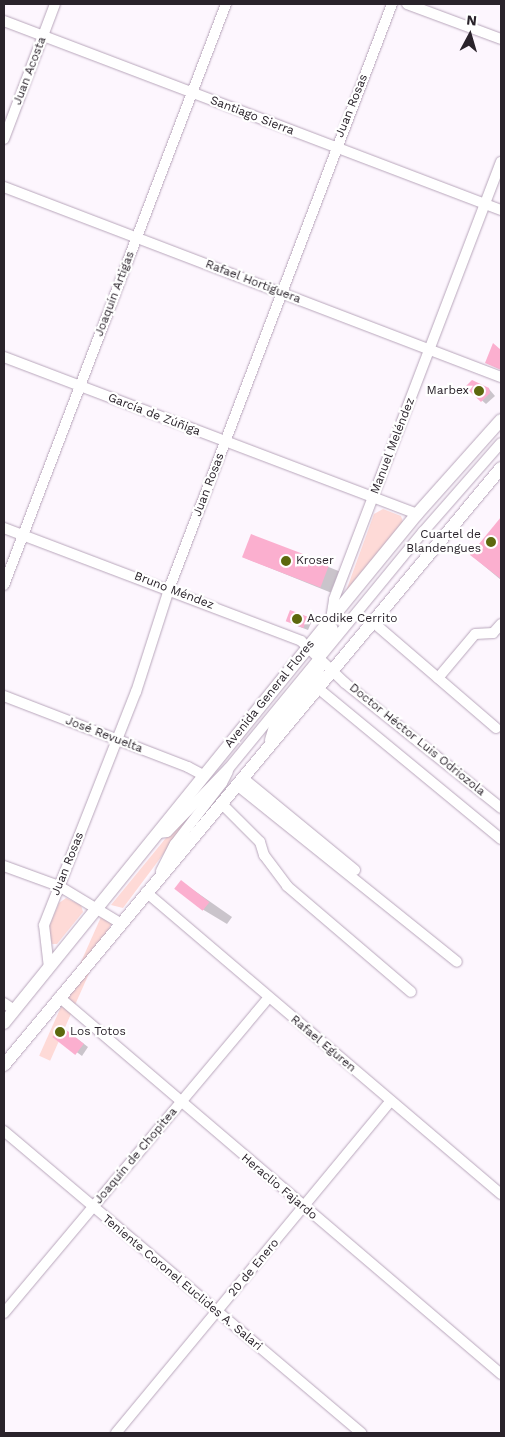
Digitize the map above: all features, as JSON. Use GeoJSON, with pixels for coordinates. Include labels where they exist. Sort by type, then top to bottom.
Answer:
{"type":"FeatureCollection","features":[{"type":"Feature","properties":{"kind":"main road","name":"Avenida General Flores"},"geometry":{"type":"LineString","coordinates":[[4,1023],[9,1006],[49,968],[330,619],[417,514],[501,420]]}},
{"type":"Feature","properties":{"kind":"main road","name":"Avenida General Flores"},"geometry":{"type":"LineString","coordinates":[[4,1065],[146,892],[334,672],[501,468]]}},
{"type":"Feature","properties":{"kind":"main road"},"geometry":{"type":"LineString","coordinates":[[267,749],[275,727],[312,680],[320,658],[321,647],[346,612],[351,594]]}},
{"type":"Feature","properties":{"kind":"street","name":"Juan Acosta"},"geometry":{"type":"LineString","coordinates":[[4,139],[55,4]]}},
{"type":"Feature","properties":{"kind":"street","name":"Joaquín Artigas"},"geometry":{"type":"LineString","coordinates":[[4,585],[226,4]]}},
{"type":"Feature","properties":{"kind":"street","name":"Juan Rosas"},"geometry":{"type":"LineString","coordinates":[[49,968],[44,925],[117,740],[169,589],[392,4]]}},
{"type":"Feature","properties":{"kind":"street"},"geometry":{"type":"LineString","coordinates":[[407,4],[501,39]]}},
{"type":"Feature","properties":{"kind":"street","name":"Santiago Sierra"},"geometry":{"type":"LineString","coordinates":[[4,21],[501,210]]}},
{"type":"Feature","properties":{"kind":"street","name":"Manuel Meléndez"},"geometry":{"type":"LineString","coordinates":[[330,619],[334,599],[501,162]]}},
{"type":"Feature","properties":{"kind":"street","name":"Rafael Hortiguera"},"geometry":{"type":"LineString","coordinates":[[4,187],[430,348],[501,377]]}},
{"type":"Feature","properties":{"kind":"street","name":"García de Zúñiga"},"geometry":{"type":"LineString","coordinates":[[4,357],[373,499],[417,514]]}},
{"type":"Feature","properties":{"kind":"street","name":"Avenida General Flores"},"geometry":{"type":"LineString","coordinates":[[159,833],[167,832],[229,768],[423,532],[501,443]]}},
{"type":"Feature","properties":{"kind":"street","name":"Bruno Méndez"},"geometry":{"type":"LineString","coordinates":[[4,528],[169,589],[309,646],[334,672]]}},
{"type":"Feature","properties":{"kind":"street"},"geometry":{"type":"LineString","coordinates":[[374,623],[496,728]]}},
{"type":"Feature","properties":{"kind":"street"},"geometry":{"type":"LineString","coordinates":[[438,678],[475,634],[494,633],[501,624]]}},
{"type":"Feature","properties":{"kind":"street","name":"Doctor Héctor Luis Odriozola"},"geometry":{"type":"LineString","coordinates":[[334,672],[501,808]]}},
{"type":"Feature","properties":{"kind":"street"},"geometry":{"type":"LineString","coordinates":[[319,689],[501,838]]}},
{"type":"Feature","properties":{"kind":"street","name":"José Revuelta"},"geometry":{"type":"LineString","coordinates":[[4,696],[203,775]]}},
{"type":"Feature","properties":{"kind":"street","name":"Avenida General Flores"},"geometry":{"type":"LineString","coordinates":[[159,877],[175,844],[222,783],[229,768]]}},
{"type":"Feature","properties":{"kind":"street"},"geometry":{"type":"LineString","coordinates":[[240,782],[355,870]]}},
{"type":"Feature","properties":{"kind":"street"},"geometry":{"type":"LineString","coordinates":[[240,782],[457,962]]}},
{"type":"Feature","properties":{"kind":"street"},"geometry":{"type":"LineString","coordinates":[[221,803],[260,842],[264,855],[287,886],[411,992]]}},
{"type":"Feature","properties":{"kind":"street"},"geometry":{"type":"LineString","coordinates":[[4,866],[59,886],[99,908],[120,923]]}},
{"type":"Feature","properties":{"kind":"street","name":"Rafael Eguren"},"geometry":{"type":"LineString","coordinates":[[146,892],[268,998],[501,1194]]}},
{"type":"Feature","properties":{"kind":"street","name":"Heraclio Fajardo"},"geometry":{"type":"LineString","coordinates":[[59,997],[304,1208],[501,1374]]}},
{"type":"Feature","properties":{"kind":"street","name":"Joaquín de Chopitea"},"geometry":{"type":"LineString","coordinates":[[4,1313],[268,998]]}},
{"type":"Feature","properties":{"kind":"street","name":"20 de Enero"},"geometry":{"type":"LineString","coordinates":[[116,1433],[392,1102]]}},
{"type":"Feature","properties":{"kind":"street","name":"Teniente Coronel Euclides A. Salari"},"geometry":{"type":"LineString","coordinates":[[4,1131],[361,1433]]}},
{"type":"Feature","properties":{"kind":"shaded area"},"geometry":{"type":"Polygon","coordinates":[[[383,509],[401,516],[403,522],[346,591],[374,514],[383,509]]]}},
{"type":"Feature","properties":{"kind":"shaded area"},"geometry":{"type":"Polygon","coordinates":[[[209,793],[123,908],[111,905],[170,833],[209,793]]]}},
{"type":"Feature","properties":{"kind":"shaded area"},"geometry":{"type":"Polygon","coordinates":[[[66,898],[81,905],[83,912],[57,944],[52,944],[48,929],[59,903],[66,898]]]}},
{"type":"Feature","properties":{"kind":"shaded area"},"geometry":{"type":"Polygon","coordinates":[[[101,917],[112,922],[50,1061],[39,1056],[101,917]]]}},
{"type":"Feature","properties":{"kind":"building"},"geometry":{"type":"Polygon","coordinates":[[[493,343],[501,350],[501,370],[485,363],[493,343]]]}},
{"type":"Feature","properties":{"kind":"building","name":"Marbex"},"geometry":{"type":"Polygon","coordinates":[[[472,380],[489,388],[490,393],[481,402],[465,387],[472,380]]]}},
{"type":"Feature","properties":{"kind":"building","name":"Cuartel de Blandengues"},"geometry":{"type":"Polygon","coordinates":[[[501,517],[501,579],[470,555],[501,517]]]}},
{"type":"Feature","properties":{"kind":"building","name":"Kroser"},"geometry":{"type":"Polygon","coordinates":[[[251,534],[329,564],[320,587],[242,557],[251,534]]]}},
{"type":"Feature","properties":{"kind":"building","name":"Acodike Cerrito"},"geometry":{"type":"Polygon","coordinates":[[[290,610],[308,617],[303,628],[286,621],[290,610]]]}},
{"type":"Feature","properties":{"kind":"building"},"geometry":{"type":"Polygon","coordinates":[[[181,880],[209,902],[203,911],[174,889],[181,880]]]}},
{"type":"Feature","properties":{"kind":"building"},"geometry":{"type":"Polygon","coordinates":[[[61,1026],[84,1044],[75,1055],[52,1037],[61,1026]]]}},
{"type":"Feature","properties":{"kind":"place","name":"Marbex"},"geometry":{"type":"Point","coordinates":[479,391]}},
{"type":"Feature","properties":{"kind":"place","name":"Cuartel de Blandengues"},"geometry":{"type":"Point","coordinates":[491,542]}},
{"type":"Feature","properties":{"kind":"place","name":"Kroser"},"geometry":{"type":"Point","coordinates":[286,561]}},
{"type":"Feature","properties":{"kind":"place","name":"Acodike Cerrito"},"geometry":{"type":"Point","coordinates":[297,619]}},
{"type":"Feature","properties":{"kind":"place","name":"Los Totos"},"geometry":{"type":"Point","coordinates":[60,1032]}}]}
